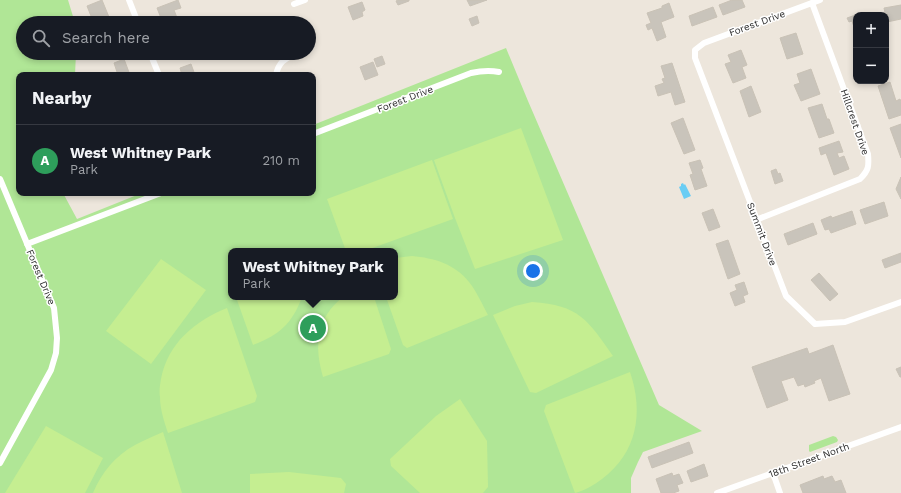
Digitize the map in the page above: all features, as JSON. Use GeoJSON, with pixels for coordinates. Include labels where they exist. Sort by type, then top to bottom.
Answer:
{"type":"FeatureCollection","features":[{"type":"Feature","properties":{"kind":"street"},"geometry":{"type":"LineString","coordinates":[[129,0],[135,16]]}},
{"type":"Feature","properties":{"kind":"street"},"geometry":{"type":"LineString","coordinates":[[294,4],[305,0]]}},
{"type":"Feature","properties":{"kind":"street","name":"Forest Drive"},"geometry":{"type":"LineString","coordinates":[[695,50],[704,42],[820,0]]}},
{"type":"Feature","properties":{"kind":"street","name":"Hillcrest Drive"},"geometry":{"type":"LineString","coordinates":[[756,220],[860,179],[865,174],[869,164],[868,154],[812,3]]}},
{"type":"Feature","properties":{"kind":"street","name":"Summit Drive"},"geometry":{"type":"LineString","coordinates":[[695,50],[695,58],[786,296],[815,324],[845,322],[901,302]]}},
{"type":"Feature","properties":{"kind":"street"},"geometry":{"type":"LineString","coordinates":[[153,60],[158,72]]}},
{"type":"Feature","properties":{"kind":"street"},"geometry":{"type":"LineString","coordinates":[[277,72],[279,65],[285,60]]}},
{"type":"Feature","properties":{"kind":"street","name":"Forest Drive"},"geometry":{"type":"LineString","coordinates":[[316,133],[471,73],[492,70],[499,72]]}},
{"type":"Feature","properties":{"kind":"street"},"geometry":{"type":"LineString","coordinates":[[0,179],[27,244]]}},
{"type":"Feature","properties":{"kind":"street","name":"Forest Drive"},"geometry":{"type":"LineString","coordinates":[[0,463],[51,370],[56,353],[57,338],[54,308],[27,244],[153,196]]}},
{"type":"Feature","properties":{"kind":"street","name":"18th Street North"},"geometry":{"type":"LineString","coordinates":[[717,493],[901,427]]}},
{"type":"Feature","properties":{"kind":"street"},"geometry":{"type":"LineString","coordinates":[[773,473],[780,493]]}},
{"type":"Feature","properties":{"kind":"green space"},"geometry":{"type":"Polygon","coordinates":[[[0,0],[68,0],[73,16],[16,16],[16,60],[76,60],[75,72],[16,72],[16,196],[65,196],[77,219],[134,196],[316,196],[316,124],[506,48],[659,405],[702,431],[643,452],[631,478],[631,493],[0,493],[0,0]]]}},
{"type":"Feature","properties":{"kind":"green space"},"geometry":{"type":"Polygon","coordinates":[[[521,128],[563,240],[475,269],[434,160],[521,128]]]}},
{"type":"Feature","properties":{"kind":"green space"},"geometry":{"type":"Polygon","coordinates":[[[432,160],[453,219],[372,248],[345,248],[327,199],[432,160]]]}},
{"type":"Feature","properties":{"kind":"green space"},"geometry":{"type":"Polygon","coordinates":[[[412,256],[428,258],[451,266],[472,286],[488,315],[407,348],[403,345],[387,300],[398,300],[398,258],[412,256]]]}},
{"type":"Feature","properties":{"kind":"green space"},"geometry":{"type":"Polygon","coordinates":[[[161,259],[206,290],[151,364],[106,331],[161,259]]]}},
{"type":"Feature","properties":{"kind":"green space"},"geometry":{"type":"Polygon","coordinates":[[[237,300],[301,300],[294,314],[284,327],[277,333],[253,345],[237,300]]]}},
{"type":"Feature","properties":{"kind":"green space"},"geometry":{"type":"Polygon","coordinates":[[[340,300],[375,300],[391,349],[389,354],[323,377],[320,366],[318,344],[322,323],[334,305],[340,300]]]}},
{"type":"Feature","properties":{"kind":"green space"},"geometry":{"type":"Polygon","coordinates":[[[532,302],[561,307],[572,311],[581,317],[589,324],[613,356],[536,393],[530,392],[493,315],[515,306],[532,302]]]}},
{"type":"Feature","properties":{"kind":"green space"},"geometry":{"type":"Polygon","coordinates":[[[227,308],[257,396],[255,402],[168,433],[161,410],[160,390],[161,379],[170,355],[177,344],[194,327],[215,313],[227,308]]]}},
{"type":"Feature","properties":{"kind":"green space"},"geometry":{"type":"Polygon","coordinates":[[[630,372],[634,387],[637,417],[630,445],[614,469],[596,483],[575,493],[544,411],[546,405],[630,372]]]}},
{"type":"Feature","properties":{"kind":"green space"},"geometry":{"type":"Polygon","coordinates":[[[460,399],[487,441],[488,487],[483,493],[420,493],[391,466],[390,459],[436,416],[460,399]]]}},
{"type":"Feature","properties":{"kind":"green space"},"geometry":{"type":"Polygon","coordinates":[[[46,426],[103,458],[85,493],[5,493],[46,426]]]}},
{"type":"Feature","properties":{"kind":"green space"},"geometry":{"type":"Polygon","coordinates":[[[163,432],[182,493],[93,493],[105,471],[115,459],[138,443],[163,432]]]}},
{"type":"Feature","properties":{"kind":"green space"},"geometry":{"type":"Polygon","coordinates":[[[833,436],[838,440],[837,442],[810,452],[809,451],[809,445],[833,436]]]}},
{"type":"Feature","properties":{"kind":"green space"},"geometry":{"type":"Polygon","coordinates":[[[289,472],[341,478],[346,484],[344,493],[250,493],[250,474],[289,472]]]}},
{"type":"Feature","properties":{"kind":"water"},"geometry":{"type":"Polygon","coordinates":[[[683,183],[691,196],[684,199],[679,187],[683,183]]]}},
{"type":"Feature","properties":{"kind":"building"},"geometry":{"type":"Polygon","coordinates":[[[102,0],[109,16],[91,16],[87,6],[102,0]]]}},
{"type":"Feature","properties":{"kind":"building"},"geometry":{"type":"Polygon","coordinates":[[[178,0],[181,8],[174,10],[176,16],[160,16],[157,8],[178,0]]]}},
{"type":"Feature","properties":{"kind":"building"},"geometry":{"type":"Polygon","coordinates":[[[467,0],[487,0],[470,6],[467,0]]]}},
{"type":"Feature","properties":{"kind":"building"},"geometry":{"type":"Polygon","coordinates":[[[732,0],[742,0],[745,7],[723,15],[719,5],[732,0]]]}},
{"type":"Feature","properties":{"kind":"building"},"geometry":{"type":"Polygon","coordinates":[[[396,1],[409,1],[398,5],[396,1]]]}},
{"type":"Feature","properties":{"kind":"building"},"geometry":{"type":"Polygon","coordinates":[[[362,2],[365,10],[362,12],[363,16],[353,20],[348,7],[362,2]]]}},
{"type":"Feature","properties":{"kind":"building"},"geometry":{"type":"Polygon","coordinates":[[[669,3],[674,17],[661,22],[666,37],[657,41],[652,28],[648,30],[646,25],[651,23],[647,13],[662,8],[662,6],[669,3]]]}},
{"type":"Feature","properties":{"kind":"building"},"geometry":{"type":"Polygon","coordinates":[[[901,5],[901,19],[889,22],[889,12],[885,12],[884,8],[901,5]]]}},
{"type":"Feature","properties":{"kind":"building"},"geometry":{"type":"Polygon","coordinates":[[[713,7],[717,17],[692,26],[689,16],[713,7]]]}},
{"type":"Feature","properties":{"kind":"building"},"geometry":{"type":"Polygon","coordinates":[[[477,16],[479,23],[472,26],[469,19],[477,16]]]}},
{"type":"Feature","properties":{"kind":"building"},"geometry":{"type":"Polygon","coordinates":[[[853,16],[853,24],[852,21],[849,22],[847,18],[853,16]]]}},
{"type":"Feature","properties":{"kind":"building"},"geometry":{"type":"Polygon","coordinates":[[[796,33],[803,54],[787,59],[780,38],[796,33]]]}},
{"type":"Feature","properties":{"kind":"building"},"geometry":{"type":"Polygon","coordinates":[[[741,50],[747,65],[742,67],[746,78],[733,83],[725,64],[731,62],[728,55],[741,50]]]}},
{"type":"Feature","properties":{"kind":"building"},"geometry":{"type":"Polygon","coordinates":[[[382,56],[385,64],[377,67],[374,59],[382,56]]]}},
{"type":"Feature","properties":{"kind":"building"},"geometry":{"type":"Polygon","coordinates":[[[124,60],[129,72],[117,72],[114,63],[124,60]]]}},
{"type":"Feature","properties":{"kind":"building"},"geometry":{"type":"Polygon","coordinates":[[[373,62],[378,75],[365,80],[360,67],[373,62]]]}},
{"type":"Feature","properties":{"kind":"building"},"geometry":{"type":"Polygon","coordinates":[[[672,63],[685,102],[675,105],[671,92],[658,96],[655,86],[664,83],[662,79],[665,78],[661,66],[672,63]]]}},
{"type":"Feature","properties":{"kind":"building"},"geometry":{"type":"Polygon","coordinates":[[[191,64],[194,72],[181,72],[180,68],[191,64]]]}},
{"type":"Feature","properties":{"kind":"building"},"geometry":{"type":"Polygon","coordinates":[[[811,69],[820,94],[801,101],[794,85],[800,83],[797,74],[811,69]]]}},
{"type":"Feature","properties":{"kind":"building"},"geometry":{"type":"Polygon","coordinates":[[[889,82],[896,101],[900,99],[901,115],[889,119],[878,86],[889,84],[889,82]]]}},
{"type":"Feature","properties":{"kind":"building"},"geometry":{"type":"Polygon","coordinates":[[[751,86],[761,112],[749,117],[740,91],[751,86]]]}},
{"type":"Feature","properties":{"kind":"building"},"geometry":{"type":"Polygon","coordinates":[[[822,104],[834,133],[819,138],[808,108],[822,104]]]}},
{"type":"Feature","properties":{"kind":"building"},"geometry":{"type":"Polygon","coordinates":[[[683,118],[695,150],[684,154],[671,123],[683,118]]]}},
{"type":"Feature","properties":{"kind":"building"},"geometry":{"type":"Polygon","coordinates":[[[901,124],[901,158],[890,128],[901,124]]]}},
{"type":"Feature","properties":{"kind":"building"},"geometry":{"type":"Polygon","coordinates":[[[839,141],[843,152],[837,153],[839,158],[844,156],[849,169],[834,175],[826,153],[821,155],[819,148],[839,141]]]}},
{"type":"Feature","properties":{"kind":"building"},"geometry":{"type":"Polygon","coordinates":[[[700,160],[703,168],[701,169],[707,186],[695,190],[690,175],[693,174],[689,163],[700,160]]]}},
{"type":"Feature","properties":{"kind":"building"},"geometry":{"type":"Polygon","coordinates":[[[776,169],[778,174],[780,173],[783,181],[775,184],[771,171],[776,169]]]}},
{"type":"Feature","properties":{"kind":"building"},"geometry":{"type":"Polygon","coordinates":[[[901,177],[901,199],[896,189],[901,177]]]}},
{"type":"Feature","properties":{"kind":"building"},"geometry":{"type":"Polygon","coordinates":[[[884,202],[888,216],[865,224],[860,210],[884,202]]]}},
{"type":"Feature","properties":{"kind":"building"},"geometry":{"type":"Polygon","coordinates":[[[713,209],[720,227],[709,231],[702,213],[713,209]]]}},
{"type":"Feature","properties":{"kind":"building"},"geometry":{"type":"Polygon","coordinates":[[[852,211],[856,224],[831,233],[829,229],[825,230],[821,220],[852,211]]]}},
{"type":"Feature","properties":{"kind":"building"},"geometry":{"type":"Polygon","coordinates":[[[813,223],[817,234],[788,245],[784,234],[813,223]]]}},
{"type":"Feature","properties":{"kind":"building"},"geometry":{"type":"Polygon","coordinates":[[[728,240],[740,274],[728,279],[716,244],[728,240]]]}},
{"type":"Feature","properties":{"kind":"building"},"geometry":{"type":"Polygon","coordinates":[[[901,253],[901,262],[885,268],[882,260],[901,253]]]}},
{"type":"Feature","properties":{"kind":"building"},"geometry":{"type":"Polygon","coordinates":[[[819,273],[838,294],[830,301],[811,280],[819,273]]]}},
{"type":"Feature","properties":{"kind":"building"},"geometry":{"type":"Polygon","coordinates":[[[744,282],[748,294],[743,296],[745,302],[735,306],[730,293],[737,290],[735,285],[744,282]]]}},
{"type":"Feature","properties":{"kind":"building"},"geometry":{"type":"Polygon","coordinates":[[[833,345],[850,394],[829,401],[821,378],[814,381],[815,383],[805,387],[804,384],[798,386],[794,377],[781,381],[788,400],[767,408],[752,367],[807,348],[809,354],[833,345]]]}},
{"type":"Feature","properties":{"kind":"building"},"geometry":{"type":"Polygon","coordinates":[[[901,367],[901,377],[900,377],[896,369],[901,367]]]}},
{"type":"Feature","properties":{"kind":"building"},"geometry":{"type":"Polygon","coordinates":[[[689,442],[693,453],[652,468],[648,457],[689,442]]]}},
{"type":"Feature","properties":{"kind":"building"},"geometry":{"type":"Polygon","coordinates":[[[704,464],[708,476],[691,482],[687,471],[704,464]]]}},
{"type":"Feature","properties":{"kind":"building"},"geometry":{"type":"Polygon","coordinates":[[[672,473],[673,476],[679,474],[683,483],[677,485],[679,491],[673,493],[661,493],[656,479],[672,473]]]}},
{"type":"Feature","properties":{"kind":"building"},"geometry":{"type":"Polygon","coordinates":[[[823,476],[824,479],[832,476],[835,482],[841,480],[846,493],[803,493],[800,485],[823,476]]]}},
{"type":"Feature","properties":{"kind":"place","name":"West Whitney Park"},"geometry":{"type":"Point","coordinates":[313,328]}}]}
